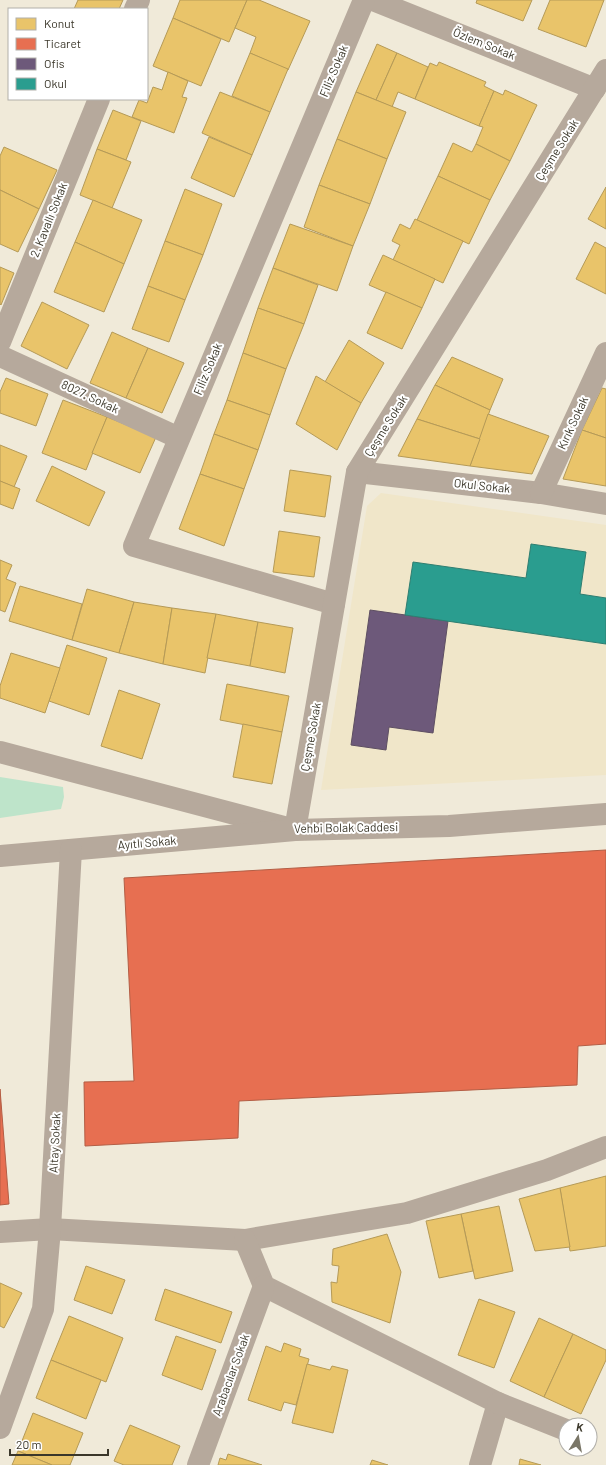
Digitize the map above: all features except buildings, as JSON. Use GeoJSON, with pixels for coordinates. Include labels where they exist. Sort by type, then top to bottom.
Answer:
{"type":"FeatureCollection","features":[{"type":"Feature","properties":{"kind":"street","name":"Filiz Sokak"},"geometry":{"type":"LineString","coordinates":[[334,604],[134,546],[364,0]]}},
{"type":"Feature","properties":{"kind":"street","name":"Özlem Sokak"},"geometry":{"type":"LineString","coordinates":[[373,0],[595,89]]}},
{"type":"Feature","properties":{"kind":"street","name":"Çeşme Sokak"},"geometry":{"type":"LineString","coordinates":[[295,830],[358,472],[606,70]]}},
{"type":"Feature","properties":{"kind":"street","name":"2. Kavallı Sokak"},"geometry":{"type":"LineString","coordinates":[[0,342],[99,100]]}},
{"type":"Feature","properties":{"kind":"street","name":"Kırık Sokak"},"geometry":{"type":"LineString","coordinates":[[541,493],[606,353]]}},
{"type":"Feature","properties":{"kind":"street","name":"8027. Sokak"},"geometry":{"type":"LineString","coordinates":[[0,356],[180,438]]}},
{"type":"Feature","properties":{"kind":"street","name":"Okul Sokak"},"geometry":{"type":"LineString","coordinates":[[358,472],[541,493],[606,504]]}},
{"type":"Feature","properties":{"kind":"street","name":"Vehbi Bolak Caddesi"},"geometry":{"type":"LineString","coordinates":[[0,752],[295,830],[449,826],[606,814]]}},
{"type":"Feature","properties":{"kind":"street","name":"Ayıtlı Sokak"},"geometry":{"type":"LineString","coordinates":[[0,856],[295,830]]}},
{"type":"Feature","properties":{"kind":"street","name":"Altay Sokak"},"geometry":{"type":"LineString","coordinates":[[0,1428],[43,1309],[50,1229],[72,850]]}},
{"type":"Feature","properties":{"kind":"street"},"geometry":{"type":"LineString","coordinates":[[0,1232],[50,1229],[245,1240],[407,1213],[548,1170],[606,1147]]}},
{"type":"Feature","properties":{"kind":"street"},"geometry":{"type":"LineString","coordinates":[[245,1240],[264,1286],[498,1403],[558,1427]]}},
{"type":"Feature","properties":{"kind":"street","name":"Arabacılar Sokak"},"geometry":{"type":"LineString","coordinates":[[198,1465],[264,1286]]}},
{"type":"Feature","properties":{"kind":"street"},"geometry":{"type":"LineString","coordinates":[[480,1465],[498,1403]]}},
{"type":"Feature","properties":{"kind":"shaded area"},"geometry":{"type":"Polygon","coordinates":[[[381,493],[606,525],[606,775],[321,790],[367,506],[381,493]]]}},
{"type":"Feature","properties":{"kind":"green space"},"geometry":{"type":"Polygon","coordinates":[[[0,777],[63,787],[64,797],[61,809],[0,818],[0,777]]]}}]}
